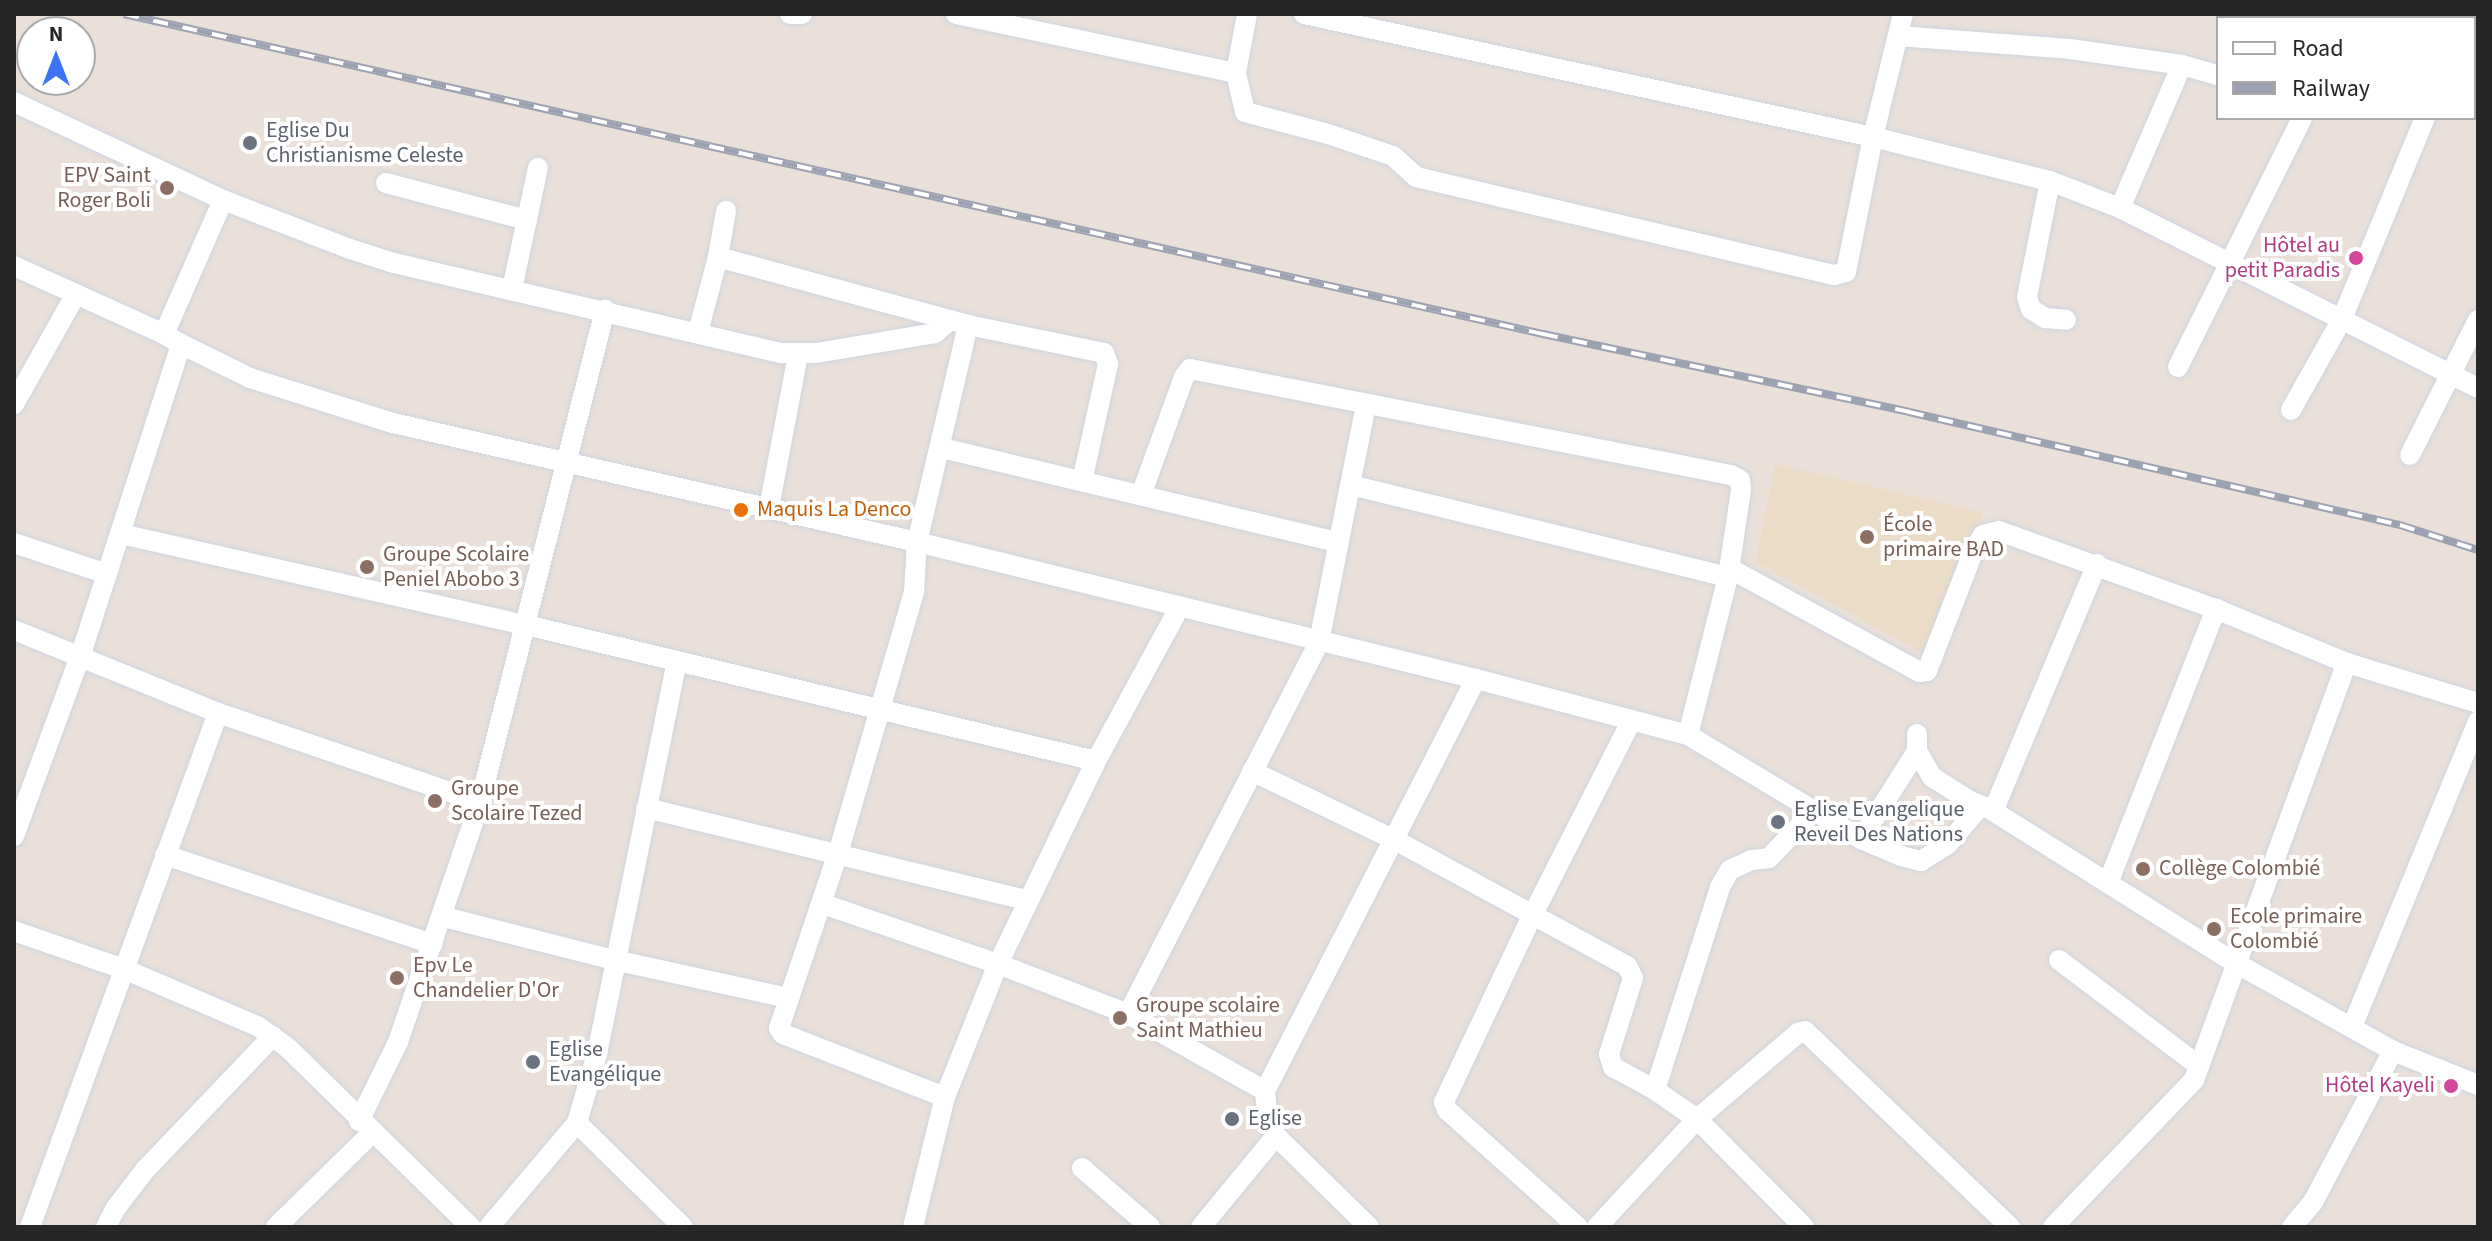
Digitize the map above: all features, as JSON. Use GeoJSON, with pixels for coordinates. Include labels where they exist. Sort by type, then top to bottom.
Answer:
{"type":"FeatureCollection","features":[{"type":"Feature","properties":{"kind":"street"},"geometry":{"type":"LineString","coordinates":[[790,14],[802,14]]}},
{"type":"Feature","properties":{"kind":"street"},"geometry":{"type":"LineString","coordinates":[[956,14],[1236,73]]}},
{"type":"Feature","properties":{"kind":"street"},"geometry":{"type":"LineString","coordinates":[[1247,14],[1236,73],[1245,112],[1328,134],[1393,156],[1416,177],[1834,275],[1846,272],[1873,137],[1903,14]]}},
{"type":"Feature","properties":{"kind":"street"},"geometry":{"type":"LineString","coordinates":[[1304,14],[1873,137],[2050,181],[2120,208],[2230,266],[2478,388]]}},
{"type":"Feature","properties":{"kind":"street"},"geometry":{"type":"LineString","coordinates":[[1898,36],[2070,49],[2182,65],[2216,74]]}},
{"type":"Feature","properties":{"kind":"street"},"geometry":{"type":"LineString","coordinates":[[2120,208],[2182,65]]}},
{"type":"Feature","properties":{"kind":"street"},"geometry":{"type":"LineString","coordinates":[[14,102],[223,200],[313,236],[394,263],[798,354],[935,333],[959,323]]}},
{"type":"Feature","properties":{"kind":"street"},"geometry":{"type":"LineString","coordinates":[[2178,367],[2301,120]]}},
{"type":"Feature","properties":{"kind":"street"},"geometry":{"type":"LineString","coordinates":[[2291,410],[2342,319],[2424,120]]}},
{"type":"Feature","properties":{"kind":"street"},"geometry":{"type":"LineString","coordinates":[[512,289],[538,168]]}},
{"type":"Feature","properties":{"kind":"street"},"geometry":{"type":"LineString","coordinates":[[2050,181],[2027,297],[2031,309],[2045,318],[2066,320]]}},
{"type":"Feature","properties":{"kind":"street"},"geometry":{"type":"LineString","coordinates":[[386,183],[527,220]]}},
{"type":"Feature","properties":{"kind":"street"},"geometry":{"type":"LineString","coordinates":[[14,836],[121,534],[173,339],[223,200]]}},
{"type":"Feature","properties":{"kind":"street"},"geometry":{"type":"LineString","coordinates":[[698,332],[718,257],[726,211]]}},
{"type":"Feature","properties":{"kind":"street"},"geometry":{"type":"LineString","coordinates":[[718,257],[959,323],[1104,353],[1108,364],[1082,481]]}},
{"type":"Feature","properties":{"kind":"street"},"geometry":{"type":"LineString","coordinates":[[14,266],[250,378],[307,398],[565,464],[917,542],[1476,679],[1688,735],[1861,839],[1921,861],[1947,845],[1987,808],[2097,564]]}},
{"type":"Feature","properties":{"kind":"street"},"geometry":{"type":"LineString","coordinates":[[14,404],[76,294]]}},
{"type":"Feature","properties":{"kind":"street"},"geometry":{"type":"LineString","coordinates":[[276,1227],[366,1127],[444,917],[480,802],[605,310]]}},
{"type":"Feature","properties":{"kind":"street"},"geometry":{"type":"LineString","coordinates":[[2410,455],[2478,320]]}},
{"type":"Feature","properties":{"kind":"street"},"geometry":{"type":"LineString","coordinates":[[945,1097],[783,1034],[779,1028],[823,904],[914,592],[917,542],[942,448],[959,323]]}},
{"type":"Feature","properties":{"kind":"street"},"geometry":{"type":"LineString","coordinates":[[769,508],[798,354]]}},
{"type":"Feature","properties":{"kind":"street"},"geometry":{"type":"LineString","coordinates":[[1141,495],[1184,377],[1190,369],[1731,475],[1740,480],[1741,490],[1728,573],[1688,735]]}},
{"type":"Feature","properties":{"kind":"street"},"geometry":{"type":"LineString","coordinates":[[1128,1014],[1319,642],[1366,405]]}},
{"type":"Feature","properties":{"kind":"street"},"geometry":{"type":"LineString","coordinates":[[942,448],[1338,542]]}},
{"type":"Feature","properties":{"kind":"street"},"geometry":{"type":"LineString","coordinates":[[1351,485],[1728,573],[1920,672],[1930,669],[1974,550],[1983,535],[1999,531],[2216,609],[2347,663],[2478,703]]}},
{"type":"Feature","properties":{"kind":"street"},"geometry":{"type":"LineString","coordinates":[[121,534],[526,625],[1096,761]]}},
{"type":"Feature","properties":{"kind":"street"},"geometry":{"type":"LineString","coordinates":[[14,543],[107,574]]}},
{"type":"Feature","properties":{"kind":"street"},"geometry":{"type":"LineString","coordinates":[[913,1227],[945,1097],[998,964],[1096,761],[1179,608]]}},
{"type":"Feature","properties":{"kind":"street"},"geometry":{"type":"LineString","coordinates":[[2108,883],[2216,609]]}},
{"type":"Feature","properties":{"kind":"street"},"geometry":{"type":"LineString","coordinates":[[14,630],[81,654],[218,713],[480,802]]}},
{"type":"Feature","properties":{"kind":"street"},"geometry":{"type":"LineString","coordinates":[[489,1227],[577,1123],[597,1054],[677,661]]}},
{"type":"Feature","properties":{"kind":"street"},"geometry":{"type":"LineString","coordinates":[[2053,1227],[2187,1090],[2199,1066],[2234,962],[2347,663]]}},
{"type":"Feature","properties":{"kind":"street"},"geometry":{"type":"LineString","coordinates":[[1369,1227],[1276,1136],[1267,1118],[1265,1091],[1476,679]]}},
{"type":"Feature","properties":{"kind":"street"},"geometry":{"type":"LineString","coordinates":[[30,1227],[218,713]]}},
{"type":"Feature","properties":{"kind":"street"},"geometry":{"type":"LineString","coordinates":[[1578,1227],[1447,1110],[1444,1102],[1532,916],[1632,720]]}},
{"type":"Feature","properties":{"kind":"street"},"geometry":{"type":"LineString","coordinates":[[2352,1027],[2478,721]]}},
{"type":"Feature","properties":{"kind":"street"},"geometry":{"type":"LineString","coordinates":[[1861,839],[1917,742],[1932,777],[2234,962],[2393,1051],[2478,1085]]}},
{"type":"Feature","properties":{"kind":"street"},"geometry":{"type":"LineString","coordinates":[[1252,771],[1395,840],[1532,916],[1618,959],[1633,973],[1609,1060],[1613,1067],[1655,1090],[1697,1119],[1804,1227]]}},
{"type":"Feature","properties":{"kind":"street"},"geometry":{"type":"LineString","coordinates":[[646,808],[1027,900]]}},
{"type":"Feature","properties":{"kind":"street"},"geometry":{"type":"LineString","coordinates":[[1655,1090],[1720,887],[1730,870],[1751,860],[1769,858],[1815,810]]}},
{"type":"Feature","properties":{"kind":"street"},"geometry":{"type":"LineString","coordinates":[[165,855],[433,944]]}},
{"type":"Feature","properties":{"kind":"street"},"geometry":{"type":"LineString","coordinates":[[823,904],[998,964],[1128,1014],[1265,1091]]}},
{"type":"Feature","properties":{"kind":"street"},"geometry":{"type":"LineString","coordinates":[[444,917],[614,960],[789,998]]}},
{"type":"Feature","properties":{"kind":"street"},"geometry":{"type":"LineString","coordinates":[[14,931],[124,969],[259,1027],[273,1036],[471,1227]]}},
{"type":"Feature","properties":{"kind":"street"},"geometry":{"type":"LineString","coordinates":[[2059,960],[2199,1066]]}},
{"type":"Feature","properties":{"kind":"street"},"geometry":{"type":"LineString","coordinates":[[1597,1227],[1697,1119],[1798,1033],[1805,1031],[2010,1227]]}},
{"type":"Feature","properties":{"kind":"street"},"geometry":{"type":"LineString","coordinates":[[106,1227],[115,1209],[145,1170],[273,1036]]}},
{"type":"Feature","properties":{"kind":"street"},"geometry":{"type":"LineString","coordinates":[[2292,1227],[2313,1202],[2393,1051]]}},
{"type":"Feature","properties":{"kind":"street"},"geometry":{"type":"LineString","coordinates":[[577,1123],[683,1227]]}},
{"type":"Feature","properties":{"kind":"street"},"geometry":{"type":"LineString","coordinates":[[1201,1227],[1276,1136]]}},
{"type":"Feature","properties":{"kind":"street"},"geometry":{"type":"LineString","coordinates":[[1082,1168],[1150,1227]]}},
{"type":"Feature","properties":{"kind":"shaded area","name":"École primaire BAD"},"geometry":{"type":"Polygon","coordinates":[[[1775,464],[1983,513],[1929,657],[1756,562],[1775,464]]]}},
{"type":"Feature","properties":{"kind":"railway"},"geometry":{"type":"LineString","coordinates":[[124,14],[1543,334],[1909,412],[2400,525],[2478,550]]}},
{"type":"Feature","properties":{"kind":"place","name":"Eglise Du Christianisme Celeste"},"geometry":{"type":"Point","coordinates":[250,143]}},
{"type":"Feature","properties":{"kind":"place","name":"EPV Saint Roger Boli"},"geometry":{"type":"Point","coordinates":[167,188]}},
{"type":"Feature","properties":{"kind":"place","name":"Hôtel au petit Paradis"},"geometry":{"type":"Point","coordinates":[2356,258]}},
{"type":"Feature","properties":{"kind":"place","name":"Maquis La Denco"},"geometry":{"type":"Point","coordinates":[741,510]}},
{"type":"Feature","properties":{"kind":"place","name":"École primaire BAD"},"geometry":{"type":"Point","coordinates":[1867,537]}},
{"type":"Feature","properties":{"kind":"place","name":"Groupe Scolaire Peniel Abobo 3"},"geometry":{"type":"Point","coordinates":[367,567]}},
{"type":"Feature","properties":{"kind":"place","name":"Groupe Scolaire Tezed"},"geometry":{"type":"Point","coordinates":[435,801]}},
{"type":"Feature","properties":{"kind":"place","name":"Eglise Evangelique Reveil Des Nations"},"geometry":{"type":"Point","coordinates":[1778,822]}},
{"type":"Feature","properties":{"kind":"place","name":"Collège Colombié"},"geometry":{"type":"Point","coordinates":[2143,869]}},
{"type":"Feature","properties":{"kind":"place","name":"Ecole primaire Colombié"},"geometry":{"type":"Point","coordinates":[2214,929]}},
{"type":"Feature","properties":{"kind":"place","name":"Epv Le Chandelier D'Or"},"geometry":{"type":"Point","coordinates":[397,978]}},
{"type":"Feature","properties":{"kind":"place","name":"Groupe scolaire Saint Mathieu"},"geometry":{"type":"Point","coordinates":[1120,1018]}},
{"type":"Feature","properties":{"kind":"place","name":"Eglise Evangélique"},"geometry":{"type":"Point","coordinates":[533,1062]}},
{"type":"Feature","properties":{"kind":"place","name":"Hôtel Kayeli"},"geometry":{"type":"Point","coordinates":[2451,1086]}},
{"type":"Feature","properties":{"kind":"place","name":"Eglise"},"geometry":{"type":"Point","coordinates":[1232,1119]}}]}
